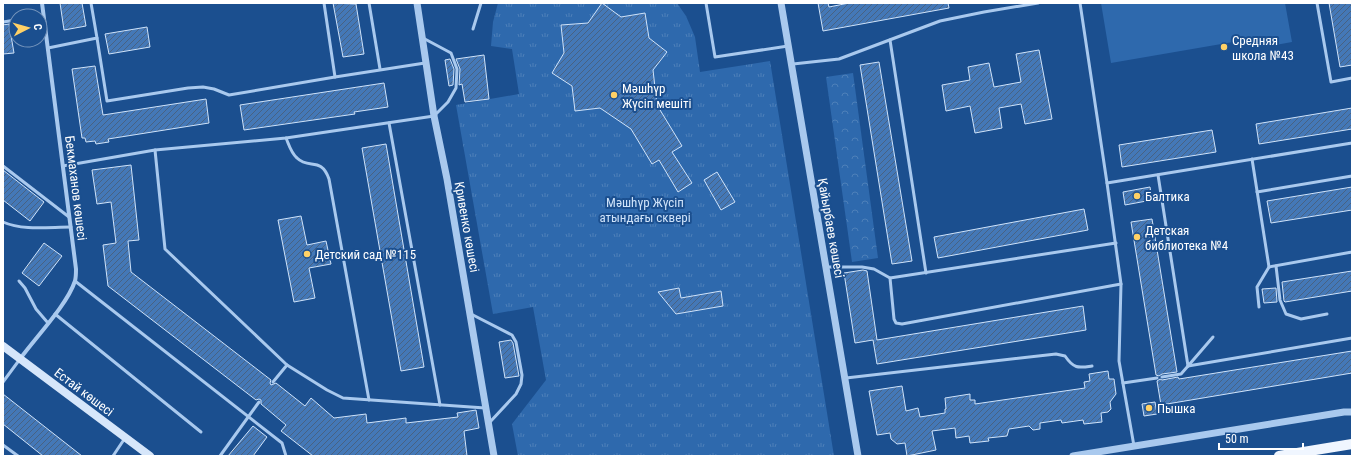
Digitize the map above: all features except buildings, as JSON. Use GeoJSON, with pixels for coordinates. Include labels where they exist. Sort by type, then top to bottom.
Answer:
{"type":"FeatureCollection","features":[{"type":"Feature","properties":{"kind":"main road","name":"Естай көшесі"},"geometry":{"type":"LineString","coordinates":[[3,346],[150,456]]}},
{"type":"Feature","properties":{"kind":"main road"},"geometry":{"type":"LineString","coordinates":[[1279,456],[1352,444]]}},
{"type":"Feature","properties":{"kind":"street","name":"Кривенко көшесі"},"geometry":{"type":"LineString","coordinates":[[417,3],[434,116],[447,179],[494,456]]}},
{"type":"Feature","properties":{"kind":"street","name":"Қайырбаев көшесі"},"geometry":{"type":"LineString","coordinates":[[781,3],[858,456]]}},
{"type":"Feature","properties":{"kind":"street","name":"Бекмаханов көшесі"},"geometry":{"type":"LineString","coordinates":[[20,359],[55,314],[68,295],[75,281],[76,269],[48,48]]}},
{"type":"Feature","properties":{"kind":"street"},"geometry":{"type":"LineString","coordinates":[[1073,456],[1336,413],[1352,412]]}},
{"type":"Feature","properties":{"kind":"lane"},"geometry":{"type":"LineString","coordinates":[[91,3],[107,101],[203,87],[214,89],[229,95],[380,69],[426,63]]}},
{"type":"Feature","properties":{"kind":"lane"},"geometry":{"type":"LineString","coordinates":[[324,3],[335,77]]}},
{"type":"Feature","properties":{"kind":"lane"},"geometry":{"type":"LineString","coordinates":[[369,3],[380,69]]}},
{"type":"Feature","properties":{"kind":"lane"},"geometry":{"type":"LineString","coordinates":[[473,29],[481,3]]}},
{"type":"Feature","properties":{"kind":"lane"},"geometry":{"type":"LineString","coordinates":[[706,3],[715,57],[788,46]]}},
{"type":"Feature","properties":{"kind":"lane"},"geometry":{"type":"LineString","coordinates":[[791,64],[839,59],[940,21],[1038,3]]}},
{"type":"Feature","properties":{"kind":"lane"},"geometry":{"type":"LineString","coordinates":[[1080,3],[1108,183],[1121,284],[1119,361],[1134,446]]}},
{"type":"Feature","properties":{"kind":"lane"},"geometry":{"type":"LineString","coordinates":[[1316,3],[1331,82],[1352,78]]}},
{"type":"Feature","properties":{"kind":"lane"},"geometry":{"type":"LineString","coordinates":[[63,166],[155,150],[286,138],[434,116],[448,102],[456,88],[457,69],[451,53],[422,37]]}},
{"type":"Feature","properties":{"kind":"lane"},"geometry":{"type":"LineString","coordinates":[[48,48],[96,38]]}},
{"type":"Feature","properties":{"kind":"lane"},"geometry":{"type":"LineString","coordinates":[[890,40],[926,273]]}},
{"type":"Feature","properties":{"kind":"lane"},"geometry":{"type":"LineString","coordinates":[[389,123],[440,405]]}},
{"type":"Feature","properties":{"kind":"lane"},"geometry":{"type":"LineString","coordinates":[[286,138],[292,152],[298,159],[322,166],[329,179],[369,400]]}},
{"type":"Feature","properties":{"kind":"lane"},"geometry":{"type":"LineString","coordinates":[[1108,183],[1352,143]]}},
{"type":"Feature","properties":{"kind":"lane"},"geometry":{"type":"LineString","coordinates":[[155,150],[166,249],[287,365],[327,390],[343,398],[486,408]]}},
{"type":"Feature","properties":{"kind":"lane"},"geometry":{"type":"LineString","coordinates":[[1252,159],[1268,267],[1257,287],[1259,307]]}},
{"type":"Feature","properties":{"kind":"lane"},"geometry":{"type":"LineString","coordinates":[[3,166],[69,217]]}},
{"type":"Feature","properties":{"kind":"lane"},"geometry":{"type":"LineString","coordinates":[[1158,175],[1188,366]]}},
{"type":"Feature","properties":{"kind":"lane"},"geometry":{"type":"LineString","coordinates":[[1257,192],[1352,176]]}},
{"type":"Feature","properties":{"kind":"lane"},"geometry":{"type":"LineString","coordinates":[[3,222],[20,227],[71,227]]}},
{"type":"Feature","properties":{"kind":"lane"},"geometry":{"type":"LineString","coordinates":[[825,267],[862,267],[874,269],[890,278],[1116,243]]}},
{"type":"Feature","properties":{"kind":"lane"},"geometry":{"type":"LineString","coordinates":[[1268,267],[1352,252]]}},
{"type":"Feature","properties":{"kind":"lane"},"geometry":{"type":"LineString","coordinates":[[1276,266],[1280,300],[1286,314],[1301,319],[1327,314]]}},
{"type":"Feature","properties":{"kind":"lane"},"geometry":{"type":"LineString","coordinates":[[890,278],[894,319],[896,323],[902,324],[1121,284]]}},
{"type":"Feature","properties":{"kind":"lane"},"geometry":{"type":"LineString","coordinates":[[19,281],[25,288],[36,309],[48,323]]}},
{"type":"Feature","properties":{"kind":"lane"},"geometry":{"type":"LineString","coordinates":[[75,281],[282,443],[286,456]]}},
{"type":"Feature","properties":{"kind":"lane"},"geometry":{"type":"LineString","coordinates":[[470,313],[512,334],[516,342],[522,375],[521,384],[516,394],[488,423]]}},
{"type":"Feature","properties":{"kind":"lane"},"geometry":{"type":"LineString","coordinates":[[55,314],[201,432]]}},
{"type":"Feature","properties":{"kind":"lane"},"geometry":{"type":"LineString","coordinates":[[1162,377],[1181,374],[1213,337]]}},
{"type":"Feature","properties":{"kind":"lane"},"geometry":{"type":"LineString","coordinates":[[1188,366],[1352,338]]}},
{"type":"Feature","properties":{"kind":"lane"},"geometry":{"type":"LineString","coordinates":[[844,379],[1056,354],[1065,356],[1070,364],[1078,368],[1092,366]]}},
{"type":"Feature","properties":{"kind":"lane"},"geometry":{"type":"LineString","coordinates":[[3,382],[20,359]]}},
{"type":"Feature","properties":{"kind":"lane"},"geometry":{"type":"LineString","coordinates":[[273,382],[287,365]]}},
{"type":"Feature","properties":{"kind":"lane"},"geometry":{"type":"LineString","coordinates":[[1123,383],[1157,378]]}},
{"type":"Feature","properties":{"kind":"lane"},"geometry":{"type":"LineString","coordinates":[[220,456],[259,402]]}},
{"type":"Feature","properties":{"kind":"lane"},"geometry":{"type":"LineString","coordinates":[[113,456],[125,438]]}},
{"type":"Feature","properties":{"kind":"lane"},"geometry":{"type":"LineString","coordinates":[[3,445],[18,456]]}},
{"type":"Feature","properties":{"kind":"green space","name":"Мәшһүр Жүсіп атындағы сквері"},"geometry":{"type":"Polygon","coordinates":[[[498,3],[677,3],[686,16],[695,37],[700,72],[770,61],[834,456],[518,456],[512,424],[546,380],[533,307],[493,314],[456,105],[519,94],[512,49],[491,46],[493,22],[498,3]]]}},
{"type":"Feature","properties":{"kind":"green space"},"geometry":{"type":"Polygon","coordinates":[[[1101,3],[1285,3],[1292,42],[1264,47],[1262,37],[1111,63],[1101,3]]]}},
{"type":"Feature","properties":{"kind":"green space"},"geometry":{"type":"Polygon","coordinates":[[[853,73],[878,258],[852,262],[826,77],[853,73]]]}},
{"type":"Feature","properties":{"kind":"place","name":"Средняя школа №43"},"geometry":{"type":"Point","coordinates":[1224,47]}},
{"type":"Feature","properties":{"kind":"place","name":"Мәшһүр Жүсіп мешіті"},"geometry":{"type":"Point","coordinates":[614,95]}},
{"type":"Feature","properties":{"kind":"place","name":"Балтика"},"geometry":{"type":"Point","coordinates":[1137,196]}},
{"type":"Feature","properties":{"kind":"place","name":"Детская библиотека №4"},"geometry":{"type":"Point","coordinates":[1137,237]}},
{"type":"Feature","properties":{"kind":"place","name":"Детский сад №115"},"geometry":{"type":"Point","coordinates":[307,254]}},
{"type":"Feature","properties":{"kind":"place","name":"Пышка"},"geometry":{"type":"Point","coordinates":[1149,408]}}]}
